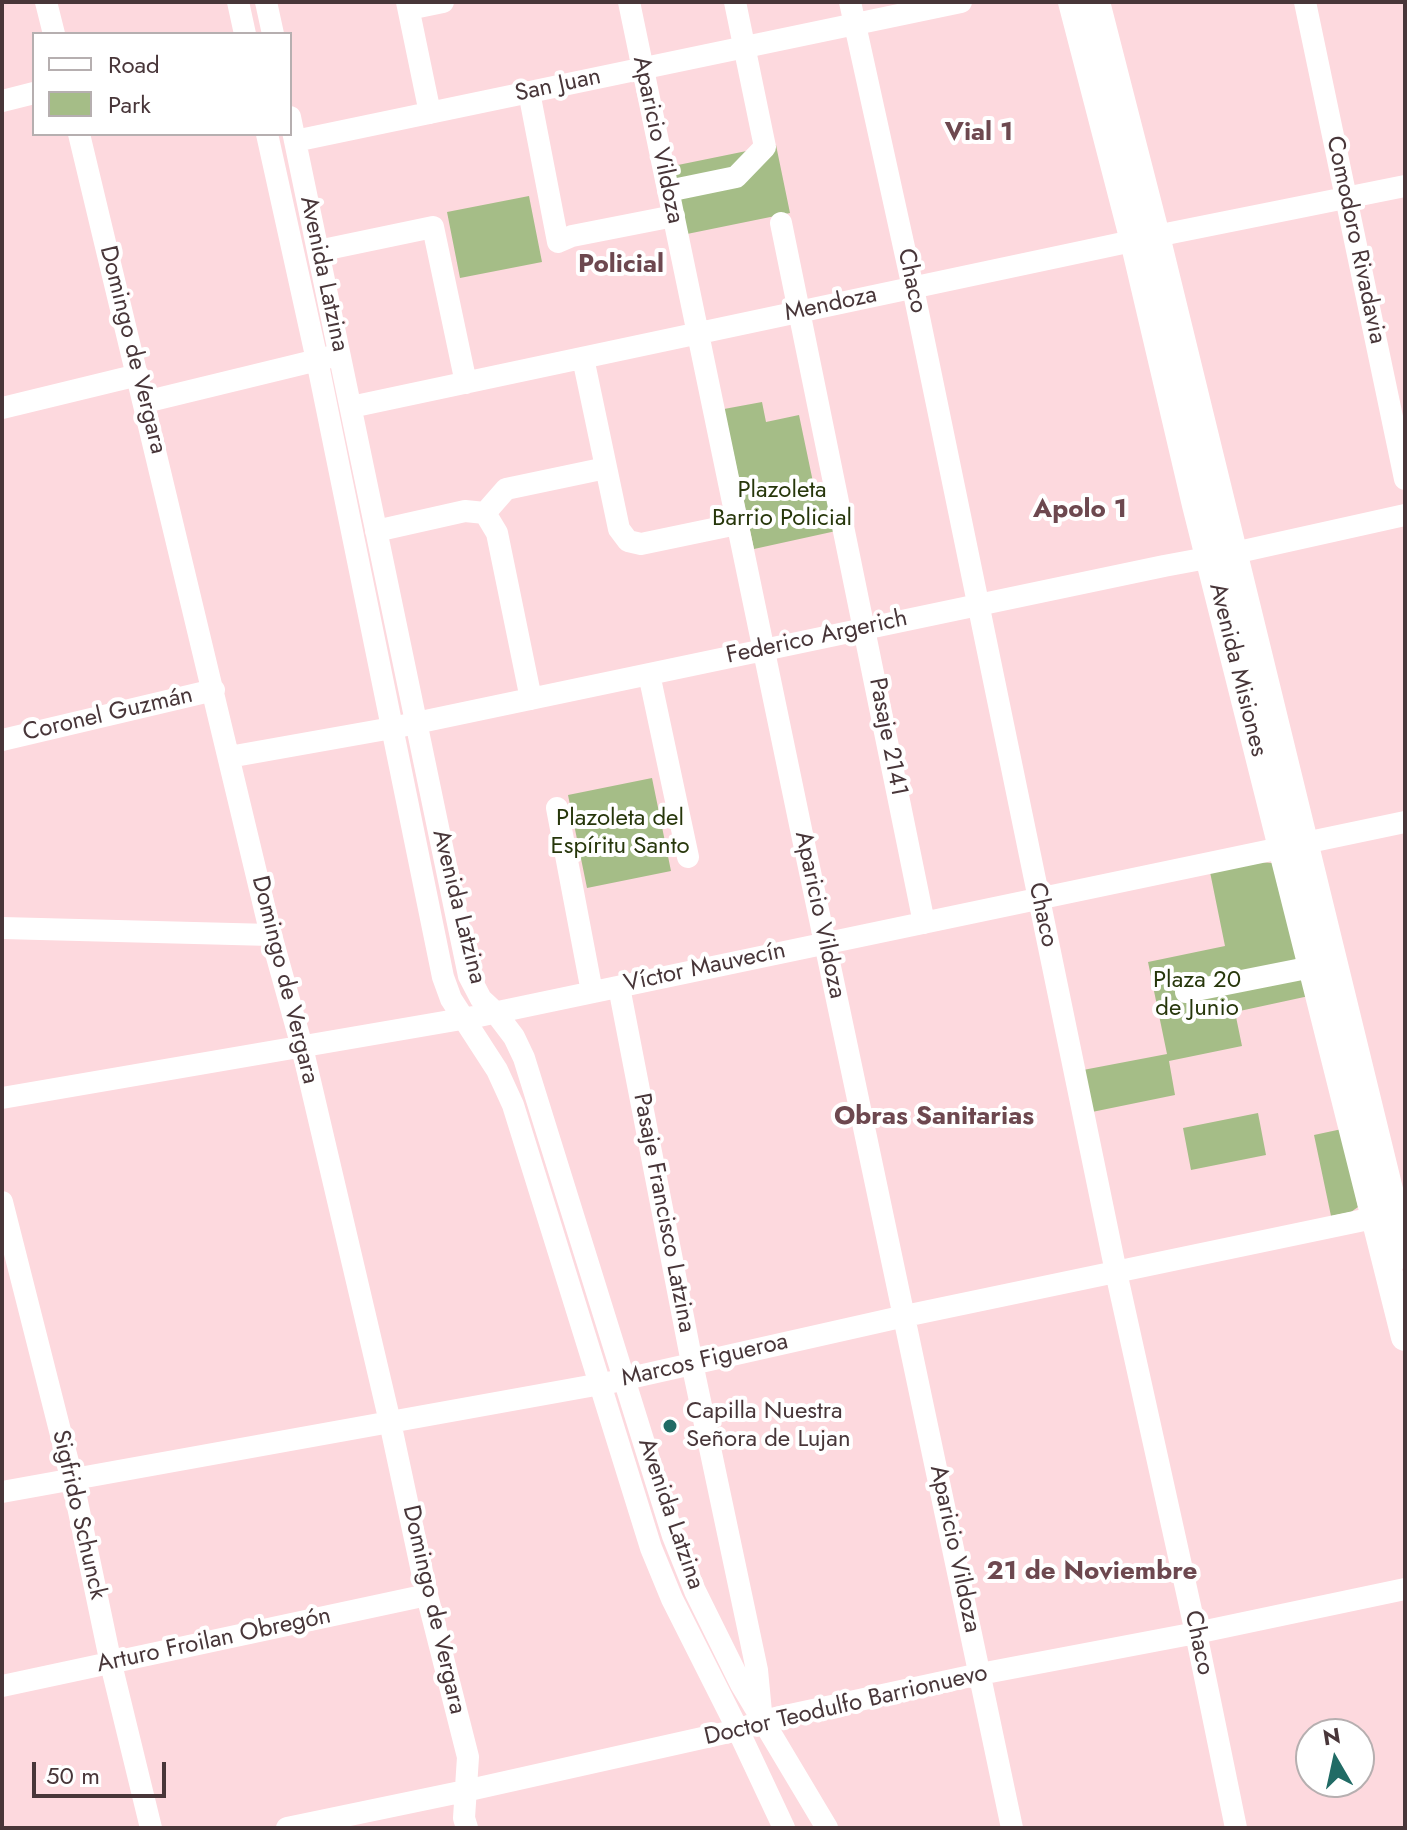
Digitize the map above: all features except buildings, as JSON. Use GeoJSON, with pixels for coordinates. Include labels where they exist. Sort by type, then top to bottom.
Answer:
{"type":"FeatureCollection","features":[{"type":"Feature","properties":{"kind":"main road","name":"Avenida Misiones"},"geometry":{"type":"LineString","coordinates":[[1072,2],[1145,239]]}},
{"type":"Feature","properties":{"kind":"main road","name":"Avenida Misiones"},"geometry":{"type":"LineString","coordinates":[[1096,2],[1145,239],[1221,555],[1293,845],[1392,1214],[1405,1337]]}},
{"type":"Feature","properties":{"kind":"main road","name":"Avenida Misiones"},"geometry":{"type":"LineString","coordinates":[[1293,845],[1312,967],[1405,1255]]}},
{"type":"Feature","properties":{"kind":"street"},"geometry":{"type":"LineString","coordinates":[[46,2],[54,32]]}},
{"type":"Feature","properties":{"kind":"street"},"geometry":{"type":"LineString","coordinates":[[238,2],[245,32]]}},
{"type":"Feature","properties":{"kind":"street"},"geometry":{"type":"LineString","coordinates":[[266,2],[273,32]]}},
{"type":"Feature","properties":{"kind":"street"},"geometry":{"type":"LineString","coordinates":[[430,113],[408,6],[443,2]]}},
{"type":"Feature","properties":{"kind":"street","name":"Aparicio Vildoza"},"geometry":{"type":"LineString","coordinates":[[629,2],[1012,1828]]}},
{"type":"Feature","properties":{"kind":"street"},"geometry":{"type":"LineString","coordinates":[[668,191],[736,177],[765,147],[735,2]]}},
{"type":"Feature","properties":{"kind":"street","name":"San Juan"},"geometry":{"type":"LineString","coordinates":[[295,141],[744,47],[853,13],[961,2]]}},
{"type":"Feature","properties":{"kind":"street","name":"Comodoro Rivadavia"},"geometry":{"type":"LineString","coordinates":[[1305,2],[1405,479]]}},
{"type":"Feature","properties":{"kind":"street","name":"Chaco"},"geometry":{"type":"LineString","coordinates":[[853,13],[913,288],[1116,1272],[1236,1828]]}},
{"type":"Feature","properties":{"kind":"street"},"geometry":{"type":"LineString","coordinates":[[529,92],[558,242],[572,236],[674,216]]}},
{"type":"Feature","properties":{"kind":"street"},"geometry":{"type":"LineString","coordinates":[[2,101],[32,94]]}},
{"type":"Feature","properties":{"kind":"street","name":"Avenida Latzina"},"geometry":{"type":"LineString","coordinates":[[292,127],[469,976],[481,999],[514,1037],[524,1058],[673,1536],[695,1591],[741,1684],[827,1828]]}},
{"type":"Feature","properties":{"kind":"street","name":"Domingo de Vergara"},"geometry":{"type":"LineString","coordinates":[[79,136],[271,935],[302,1047],[390,1422],[427,1595],[468,1757],[464,1818],[467,1828]]}},
{"type":"Feature","properties":{"kind":"street","name":"Avenida Latzina"},"geometry":{"type":"LineString","coordinates":[[267,136],[317,360],[443,977],[451,999],[497,1070],[513,1105],[651,1548],[672,1599],[784,1828]]}},
{"type":"Feature","properties":{"kind":"street","name":"Mendoza"},"geometry":{"type":"LineString","coordinates":[[351,407],[1405,186]]}},
{"type":"Feature","properties":{"kind":"street","name":"Pasaje 2141"},"geometry":{"type":"LineString","coordinates":[[781,223],[924,923]]}},
{"type":"Feature","properties":{"kind":"street"},"geometry":{"type":"LineString","coordinates":[[318,251],[433,227],[466,383]]}},
{"type":"Feature","properties":{"kind":"street"},"geometry":{"type":"LineString","coordinates":[[145,402],[340,354]]}},
{"type":"Feature","properties":{"kind":"street"},"geometry":{"type":"LineString","coordinates":[[583,358],[619,529],[628,541],[641,544],[737,524]]}},
{"type":"Feature","properties":{"kind":"street"},"geometry":{"type":"LineString","coordinates":[[2,408],[138,375]]}},
{"type":"Feature","properties":{"kind":"street"},"geometry":{"type":"LineString","coordinates":[[485,513],[506,489],[606,468]]}},
{"type":"Feature","properties":{"kind":"street"},"geometry":{"type":"LineString","coordinates":[[376,531],[465,511],[485,513]]}},
{"type":"Feature","properties":{"kind":"street"},"geometry":{"type":"LineString","coordinates":[[485,513],[497,533],[531,699]]}},
{"type":"Feature","properties":{"kind":"street","name":"Federico Argerich"},"geometry":{"type":"LineString","coordinates":[[229,757],[392,728],[1405,515]]}},
{"type":"Feature","properties":{"kind":"street"},"geometry":{"type":"LineString","coordinates":[[649,674],[688,857]]}},
{"type":"Feature","properties":{"kind":"street","name":"Coronel Guzmán"},"geometry":{"type":"LineString","coordinates":[[2,740],[214,690]]}},
{"type":"Feature","properties":{"kind":"street"},"geometry":{"type":"LineString","coordinates":[[557,808],[592,992]]}},
{"type":"Feature","properties":{"kind":"street","name":"Víctor Mauvecín"},"geometry":{"type":"LineString","coordinates":[[2,1098],[462,1019],[1405,822]]}},
{"type":"Feature","properties":{"kind":"street"},"geometry":{"type":"LineString","coordinates":[[2,928],[271,935]]}},
{"type":"Feature","properties":{"kind":"street"},"geometry":{"type":"LineString","coordinates":[[1186,992],[1312,967]]}},
{"type":"Feature","properties":{"kind":"street","name":"Pasaje Francisco Latzina"},"geometry":{"type":"LineString","coordinates":[[619,987],[692,1363],[757,1670],[762,1721]]}},
{"type":"Feature","properties":{"kind":"street","name":"Sigfrido Schunck"},"geometry":{"type":"LineString","coordinates":[[2,1202],[72,1478],[111,1664],[151,1828]]}},
{"type":"Feature","properties":{"kind":"street","name":"Marcos Figueroa"},"geometry":{"type":"LineString","coordinates":[[2,1492],[600,1384],[905,1316],[1392,1214]]}},
{"type":"Feature","properties":{"kind":"street","name":"Doctor Teodulfo Barrionuevo"},"geometry":{"type":"LineString","coordinates":[[287,1828],[465,1791],[738,1730],[762,1721],[980,1674],[1405,1589]]}},
{"type":"Feature","properties":{"kind":"street","name":"Arturo Froilan Obregón"},"geometry":{"type":"LineString","coordinates":[[2,1686],[427,1595]]}},
{"type":"Feature","properties":{"kind":"green space"},"geometry":{"type":"Polygon","coordinates":[[[776,145],[790,213],[687,234],[673,166],[776,145]]]}},
{"type":"Feature","properties":{"kind":"green space"},"geometry":{"type":"Polygon","coordinates":[[[529,196],[542,262],[460,278],[447,212],[529,196]]]}},
{"type":"Feature","properties":{"kind":"green space","name":"Plazoleta Barrio Policial"},"geometry":{"type":"Polygon","coordinates":[[[762,402],[766,422],[799,415],[813,482],[827,487],[836,531],[754,549],[724,409],[762,402]]]}},
{"type":"Feature","properties":{"kind":"green space","name":"Plazoleta del Espíritu Santo"},"geometry":{"type":"Polygon","coordinates":[[[652,778],[671,871],[587,888],[568,795],[652,778]]]}},
{"type":"Feature","properties":{"kind":"green space","name":"Plaza 20 de Junio"},"geometry":{"type":"Polygon","coordinates":[[[1259,862],[1272,863],[1309,996],[1235,1012],[1242,1046],[1169,1061],[1175,1095],[1092,1112],[1083,1070],[1167,1054],[1148,962],[1225,946],[1210,872],[1259,862]]]}},
{"type":"Feature","properties":{"kind":"green space"},"geometry":{"type":"Polygon","coordinates":[[[1258,1113],[1266,1155],[1191,1170],[1183,1128],[1258,1113]]]}},
{"type":"Feature","properties":{"kind":"green space"},"geometry":{"type":"Polygon","coordinates":[[[1342,1129],[1358,1207],[1351,1212],[1331,1216],[1314,1135],[1342,1129]]]}},
{"type":"Feature","properties":{"kind":"place","name":"Capilla Nuestra Señora de Lujan"},"geometry":{"type":"Point","coordinates":[670,1426]}},
{"type":"Feature","properties":{"kind":"district","name":"Vial 1"},"geometry":{"type":"Point","coordinates":[979,134]}},
{"type":"Feature","properties":{"kind":"district","name":"Policial"},"geometry":{"type":"Point","coordinates":[621,266]}},
{"type":"Feature","properties":{"kind":"district","name":"Apolo 1"},"geometry":{"type":"Point","coordinates":[1080,511]}},
{"type":"Feature","properties":{"kind":"district","name":"Obras Sanitarias"},"geometry":{"type":"Point","coordinates":[934,1118]}},
{"type":"Feature","properties":{"kind":"district","name":"21 de Noviembre"},"geometry":{"type":"Point","coordinates":[1092,1573]}}]}
